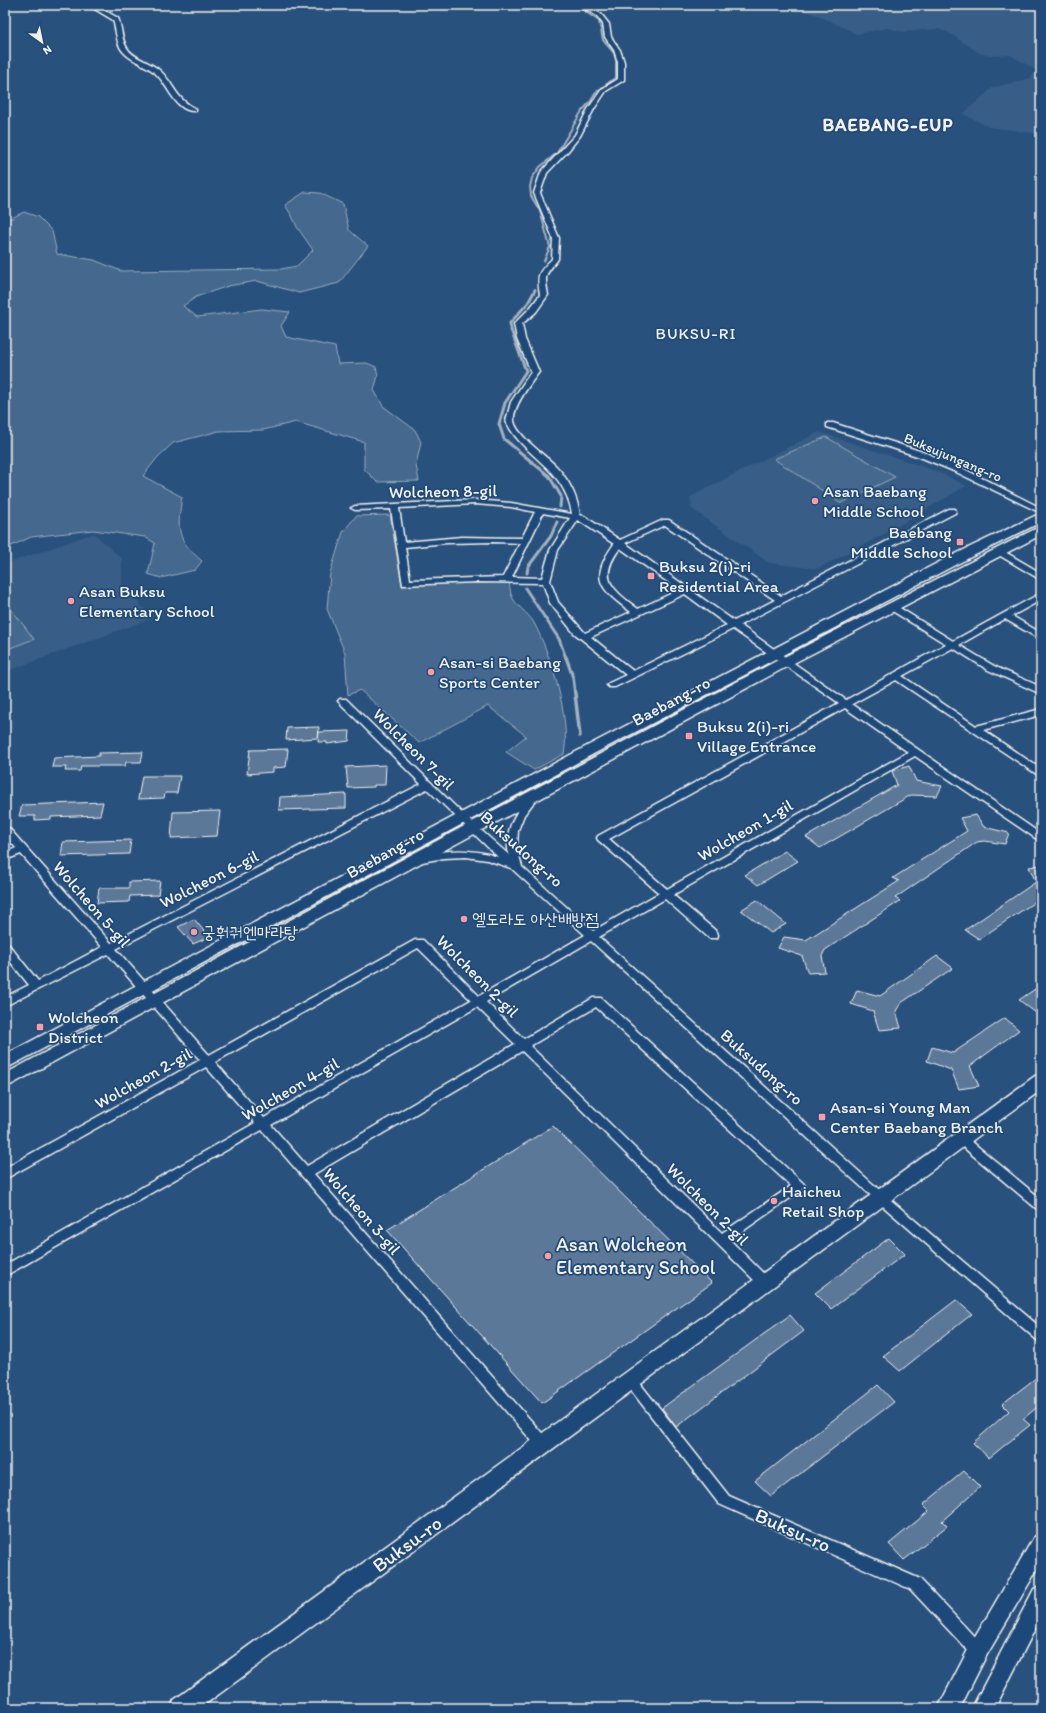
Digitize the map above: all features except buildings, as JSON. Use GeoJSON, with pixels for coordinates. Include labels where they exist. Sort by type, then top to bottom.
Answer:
{"type":"FeatureCollection","features":[{"type":"Feature","properties":{"kind":"street"},"geometry":{"type":"LineString","coordinates":[[91,5],[116,19],[123,46],[129,54],[163,77],[176,98],[194,110]]}},
{"type":"Feature","properties":{"kind":"street"},"geometry":{"type":"LineString","coordinates":[[582,5],[599,15],[606,24],[608,37],[618,50],[621,62],[621,80],[604,90],[591,109],[578,135],[566,150],[544,172],[537,193],[556,238],[555,258],[546,268],[541,277],[544,294],[533,310],[518,324],[521,339],[535,372],[515,402],[510,421],[515,432],[554,469],[568,488],[574,502],[576,516],[554,550],[546,581],[554,603],[577,631],[632,675]]}},
{"type":"Feature","properties":{"kind":"street","name":"Buksujungang-ro"},"geometry":{"type":"LineString","coordinates":[[830,425],[923,455],[959,470],[1041,519]]}},
{"type":"Feature","properties":{"kind":"street","name":"Wolcheon 8-gil"},"geometry":{"type":"LineString","coordinates":[[356,508],[476,502],[576,516],[594,525],[779,658]]}},
{"type":"Feature","properties":{"kind":"street"},"geometry":{"type":"LineString","coordinates":[[395,507],[406,583],[454,578],[507,578],[546,581]]}},
{"type":"Feature","properties":{"kind":"street"},"geometry":{"type":"LineString","coordinates":[[507,578],[540,510]]}},
{"type":"Feature","properties":{"kind":"street"},"geometry":{"type":"LineString","coordinates":[[612,685],[733,625],[952,511]]}},
{"type":"Feature","properties":{"kind":"street","name":"Baebang-ro"},"geometry":{"type":"LineString","coordinates":[[5,1082],[150,995],[468,823],[779,658],[892,607],[1000,552],[1041,519]]}},
{"type":"Feature","properties":{"kind":"street","name":"Baebang-ro"},"geometry":{"type":"LineString","coordinates":[[5,1063],[150,995],[404,865],[468,823],[535,795],[950,562],[1041,519]]}},
{"type":"Feature","properties":{"kind":"street"},"geometry":{"type":"LineString","coordinates":[[637,613],[615,596],[606,585],[604,574],[609,557],[620,544],[666,522],[781,600]]}},
{"type":"Feature","properties":{"kind":"street"},"geometry":{"type":"LineString","coordinates":[[400,544],[491,539],[524,542]]}},
{"type":"Feature","properties":{"kind":"street"},"geometry":{"type":"LineString","coordinates":[[1000,552],[1041,577]]}},
{"type":"Feature","properties":{"kind":"street"},"geometry":{"type":"LineString","coordinates":[[584,637],[685,591]]}},
{"type":"Feature","properties":{"kind":"street"},"geometry":{"type":"LineString","coordinates":[[713,935],[602,838],[1041,596]]}},
{"type":"Feature","properties":{"kind":"street"},"geometry":{"type":"LineString","coordinates":[[892,607],[991,668],[1041,691]]}},
{"type":"Feature","properties":{"kind":"street"},"geometry":{"type":"LineString","coordinates":[[1006,616],[1041,637]]}},
{"type":"Feature","properties":{"kind":"street"},"geometry":{"type":"LineString","coordinates":[[779,658],[1041,839]]}},
{"type":"Feature","properties":{"kind":"street"},"geometry":{"type":"LineString","coordinates":[[896,676],[1041,774]]}},
{"type":"Feature","properties":{"kind":"street","name":"Wolcheon 7-gil"},"geometry":{"type":"LineString","coordinates":[[343,702],[427,785],[468,823]]}},
{"type":"Feature","properties":{"kind":"street"},"geometry":{"type":"LineString","coordinates":[[975,729],[1041,712]]}},
{"type":"Feature","properties":{"kind":"street","name":"Wolcheon 1-gil"},"geometry":{"type":"LineString","coordinates":[[592,936],[915,752]]}},
{"type":"Feature","properties":{"kind":"street","name":"Wolcheon 6-gil"},"geometry":{"type":"LineString","coordinates":[[5,1002],[427,785]]}},
{"type":"Feature","properties":{"kind":"street"},"geometry":{"type":"LineString","coordinates":[[521,872],[514,856],[511,840],[514,824],[522,809],[535,795]]}},
{"type":"Feature","properties":{"kind":"street","name":"Buksudong-ro"},"geometry":{"type":"LineString","coordinates":[[468,823],[881,1198],[1041,1336]]}},
{"type":"Feature","properties":{"kind":"street","name":"Wolcheon 5-gil"},"geometry":{"type":"LineString","coordinates":[[5,829],[150,995]]}},
{"type":"Feature","properties":{"kind":"street"},"geometry":{"type":"LineString","coordinates":[[5,857],[23,849]]}},
{"type":"Feature","properties":{"kind":"street"},"geometry":{"type":"LineString","coordinates":[[404,865],[431,856],[455,853],[477,854],[499,860],[521,872]]}},
{"type":"Feature","properties":{"kind":"street","name":"Wolcheon 4-gil"},"geometry":{"type":"LineString","coordinates":[[5,1271],[592,936]]}},
{"type":"Feature","properties":{"kind":"street","name":"Wolcheon 2-gil"},"geometry":{"type":"LineString","coordinates":[[5,1174],[419,943],[765,1283]]}},
{"type":"Feature","properties":{"kind":"street"},"geometry":{"type":"LineString","coordinates":[[5,948],[36,986]]}},
{"type":"Feature","properties":{"kind":"street","name":"Wolcheon 3-gil"},"geometry":{"type":"LineString","coordinates":[[150,995],[544,1444]]}},
{"type":"Feature","properties":{"kind":"street"},"geometry":{"type":"LineString","coordinates":[[306,1173],[597,1001],[799,1186],[722,1240]]}},
{"type":"Feature","properties":{"kind":"street","name":"Buksu-ro"},"geometry":{"type":"LineString","coordinates":[[182,1708],[1041,1080]]}},
{"type":"Feature","properties":{"kind":"street"},"geometry":{"type":"LineString","coordinates":[[961,1139],[1040,1203]]}},
{"type":"Feature","properties":{"kind":"street","name":"Buksu-ro"},"geometry":{"type":"LineString","coordinates":[[631,1381],[724,1500],[915,1584],[978,1651]]}},
{"type":"Feature","properties":{"kind":"street"},"geometry":{"type":"LineString","coordinates":[[949,1708],[978,1651],[1041,1544]]}},
{"type":"Feature","properties":{"kind":"street"},"geometry":{"type":"LineString","coordinates":[[984,1708],[1041,1596]]}},
{"type":"Feature","properties":{"kind":"shaded area"},"geometry":{"type":"Polygon","coordinates":[[[783,5],[1041,5],[1041,134],[989,127],[963,114],[992,88],[1030,78],[1037,71],[1010,55],[990,56],[979,53],[951,34],[938,29],[903,32],[887,28],[857,34],[817,15],[783,5]]]}},
{"type":"Feature","properties":{"kind":"shaded area"},"geometry":{"type":"Polygon","coordinates":[[[305,192],[320,193],[343,204],[349,230],[368,246],[339,283],[299,293],[257,281],[228,286],[196,297],[183,306],[197,317],[262,309],[290,312],[281,326],[286,337],[335,347],[338,364],[367,363],[376,367],[378,376],[374,390],[383,406],[415,430],[421,442],[416,465],[419,481],[377,482],[364,469],[364,442],[296,422],[263,430],[219,431],[173,443],[157,458],[143,476],[182,497],[179,518],[180,533],[187,546],[202,561],[195,570],[161,578],[148,574],[155,543],[145,537],[93,530],[31,537],[5,549],[5,221],[24,212],[38,217],[52,231],[57,254],[94,260],[121,271],[281,269],[297,266],[313,250],[297,227],[285,205],[305,192]]]}},
{"type":"Feature","properties":{"kind":"shaded area","name":"Asan Baebang Middle School"},"geometry":{"type":"Polygon","coordinates":[[[819,432],[943,474],[966,486],[881,536],[817,569],[769,563],[689,507],[692,505],[690,497],[819,432]]]}},
{"type":"Feature","properties":{"kind":"shaded area"},"geometry":{"type":"Polygon","coordinates":[[[826,437],[895,477],[841,503],[774,459],[826,437]]]}},
{"type":"Feature","properties":{"kind":"shaded area"},"geometry":{"type":"Polygon","coordinates":[[[390,515],[402,586],[453,582],[509,582],[513,598],[532,619],[553,669],[565,723],[564,754],[534,770],[506,752],[526,736],[488,706],[419,743],[360,690],[348,695],[345,653],[327,609],[330,573],[343,532],[356,516],[390,515]]]}},
{"type":"Feature","properties":{"kind":"shaded area","name":"Asan Buksu Elementary School"},"geometry":{"type":"Polygon","coordinates":[[[94,533],[122,559],[122,585],[153,618],[5,672],[5,564],[94,533]]]}},
{"type":"Feature","properties":{"kind":"shaded area"},"geometry":{"type":"Polygon","coordinates":[[[5,601],[34,639],[5,650],[5,601]]]}},
{"type":"Feature","properties":{"kind":"waterway"},"geometry":{"type":"LineString","coordinates":[[544,261],[550,247],[540,211],[531,196],[530,187],[532,178],[540,167],[557,153],[582,111],[591,101],[595,93],[616,77],[616,61],[614,53],[603,40],[599,21],[576,5]]}},
{"type":"Feature","properties":{"kind":"waterway"},"geometry":{"type":"LineString","coordinates":[[535,290],[528,303],[510,323],[511,330],[526,371],[505,403],[499,424],[504,439],[549,476],[561,496],[560,507]]}},
{"type":"Feature","properties":{"kind":"waterway"},"geometry":{"type":"LineString","coordinates":[[527,573],[528,567],[551,536],[557,522]]}},
{"type":"Feature","properties":{"kind":"waterway"},"geometry":{"type":"LineString","coordinates":[[525,588],[559,639],[566,658]]}},
{"type":"Feature","properties":{"kind":"waterway"},"geometry":{"type":"LineString","coordinates":[[566,657],[573,677],[580,736]]}},
{"type":"Feature","properties":{"kind":"place","name":"Asan Baebang Middle School"},"geometry":{"type":"Point","coordinates":[815,501]}},
{"type":"Feature","properties":{"kind":"place","name":"Baebang Middle School"},"geometry":{"type":"Point","coordinates":[960,542]}},
{"type":"Feature","properties":{"kind":"place","name":"Buksu 2(i)-ri Residential Area"},"geometry":{"type":"Point","coordinates":[651,576]}},
{"type":"Feature","properties":{"kind":"place","name":"Asan Buksu Elementary School"},"geometry":{"type":"Point","coordinates":[71,601]}},
{"type":"Feature","properties":{"kind":"place","name":"Asan-si Baebang Sports Center"},"geometry":{"type":"Point","coordinates":[431,672]}},
{"type":"Feature","properties":{"kind":"place","name":"Buksu 2(i)-ri Village Entrance"},"geometry":{"type":"Point","coordinates":[689,736]}},
{"type":"Feature","properties":{"kind":"place","name":"엘도라도 아산배방점"},"geometry":{"type":"Point","coordinates":[464,919]}},
{"type":"Feature","properties":{"kind":"place","name":"궁훠궈엔마라탕"},"geometry":{"type":"Point","coordinates":[194,932]}},
{"type":"Feature","properties":{"kind":"place","name":"Wolcheon District"},"geometry":{"type":"Point","coordinates":[40,1027]}},
{"type":"Feature","properties":{"kind":"place","name":"Asan-si Young Man Center Baebang Branch"},"geometry":{"type":"Point","coordinates":[822,1117]}},
{"type":"Feature","properties":{"kind":"place","name":"Haicheu Retail Shop"},"geometry":{"type":"Point","coordinates":[774,1201]}},
{"type":"Feature","properties":{"kind":"place","name":"Asan Wolcheon Elementary School"},"geometry":{"type":"Point","coordinates":[548,1256]}},
{"type":"Feature","properties":{"kind":"district","name":"BAEBANG-EUP"},"geometry":{"type":"Point","coordinates":[888,125]}},
{"type":"Feature","properties":{"kind":"district","name":"BUKSU-RI"},"geometry":{"type":"Point","coordinates":[696,333]}}]}
